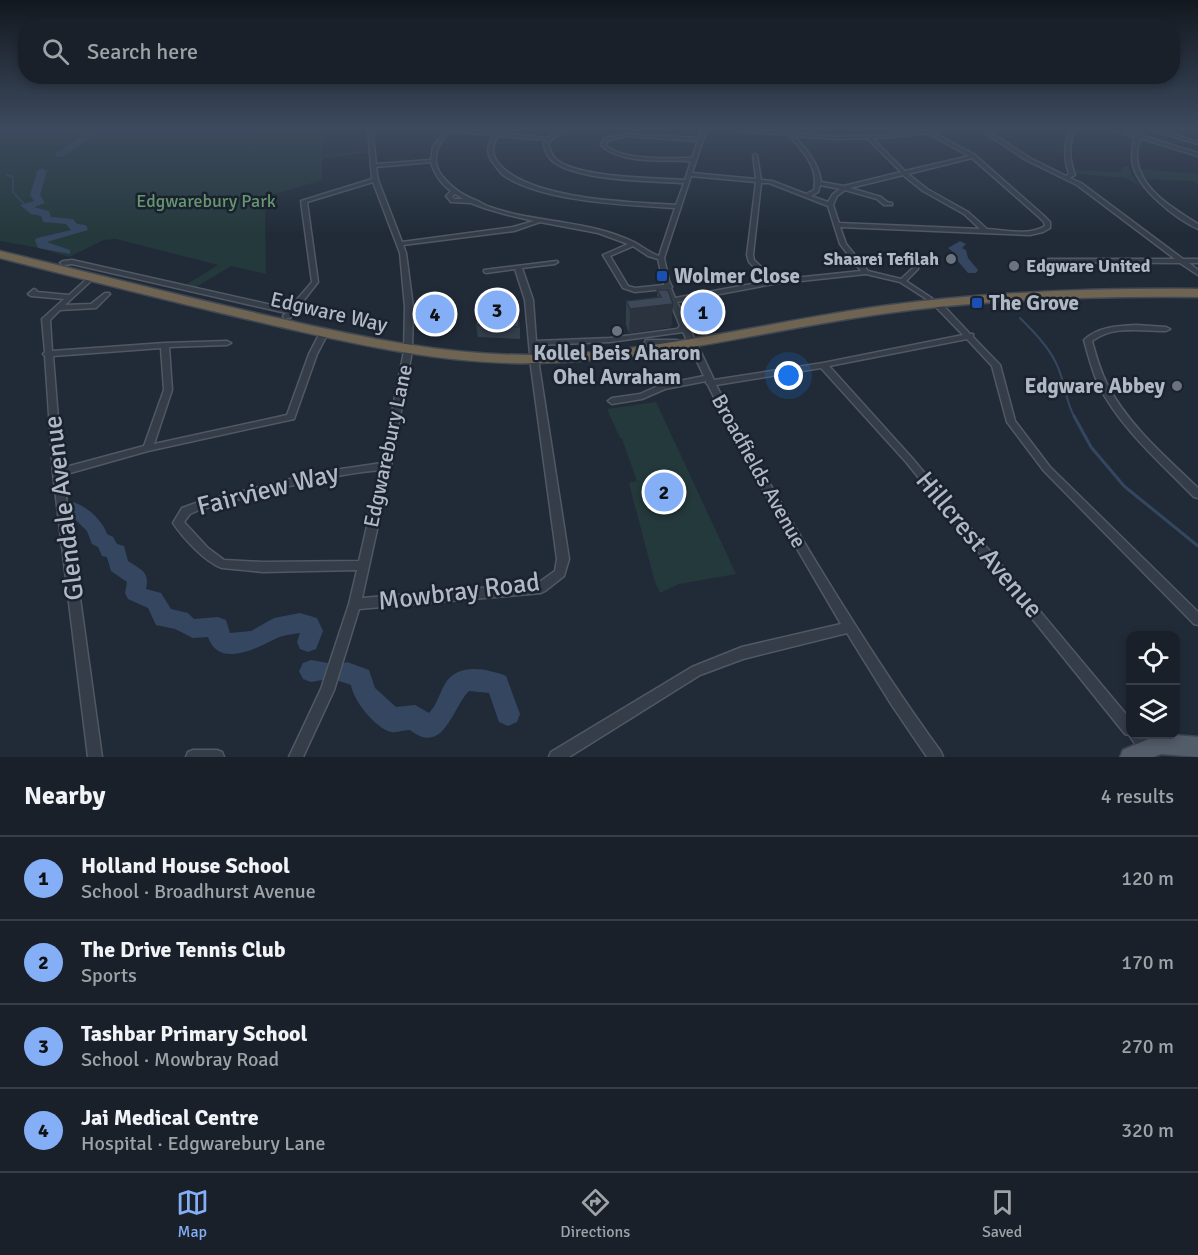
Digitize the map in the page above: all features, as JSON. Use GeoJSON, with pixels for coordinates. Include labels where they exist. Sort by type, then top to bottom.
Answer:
{"type":"FeatureCollection","features":[{"type":"Feature","properties":{"kind":"highway","name":"Edgware Way"},"geometry":{"type":"LineString","coordinates":[[0,248],[289,314],[408,346]]}},
{"type":"Feature","properties":{"kind":"highway","name":"Edgware Way"},"geometry":{"type":"LineString","coordinates":[[0,254],[90,278],[324,333],[496,358],[533,351],[594,349],[688,337]]}},
{"type":"Feature","properties":{"kind":"highway"},"geometry":{"type":"LineString","coordinates":[[688,337],[834,310],[1069,288],[1198,287]]}},
{"type":"Feature","properties":{"kind":"highway"},"geometry":{"type":"LineString","coordinates":[[688,337],[731,338],[932,301],[1074,293],[1198,293]]}},
{"type":"Feature","properties":{"kind":"highway","name":"Edgware Way"},"geometry":{"type":"LineString","coordinates":[[533,351],[552,358],[688,337]]}},
{"type":"Feature","properties":{"kind":"main road"},"geometry":{"type":"LineString","coordinates":[[1137,747],[1161,744],[1198,747]]}},
{"type":"Feature","properties":{"kind":"street"},"geometry":{"type":"LineString","coordinates":[[374,166],[404,163]]}},
{"type":"Feature","properties":{"kind":"street"},"geometry":{"type":"LineString","coordinates":[[432,163],[440,179],[455,191],[474,201],[506,213],[539,221],[598,231],[633,244],[650,256],[661,258],[693,163]]}},
{"type":"Feature","properties":{"kind":"street"},"geometry":{"type":"LineString","coordinates":[[495,163],[502,171],[542,190],[597,199],[679,207]]}},
{"type":"Feature","properties":{"kind":"street"},"geometry":{"type":"LineString","coordinates":[[562,163],[570,168],[616,176],[687,182]]}},
{"type":"Feature","properties":{"kind":"street"},"geometry":{"type":"LineString","coordinates":[[756,163],[759,180],[750,255],[751,261],[772,282]]}},
{"type":"Feature","properties":{"kind":"street"},"geometry":{"type":"LineString","coordinates":[[806,196],[816,190],[819,183],[812,163]]}},
{"type":"Feature","properties":{"kind":"street"},"geometry":{"type":"LineString","coordinates":[[894,163],[925,190],[966,213],[985,231]]}},
{"type":"Feature","properties":{"kind":"street"},"geometry":{"type":"LineString","coordinates":[[866,272],[849,253],[836,225],[830,205],[835,195],[844,188],[941,163]]}},
{"type":"Feature","properties":{"kind":"street"},"geometry":{"type":"LineString","coordinates":[[836,225],[1030,233],[1047,227],[1047,222],[1041,216],[982,163]]}},
{"type":"Feature","properties":{"kind":"street"},"geometry":{"type":"LineString","coordinates":[[1037,163],[1093,193],[1198,273]]}},
{"type":"Feature","properties":{"kind":"street"},"geometry":{"type":"LineString","coordinates":[[1066,177],[1072,175],[1068,163]]}},
{"type":"Feature","properties":{"kind":"street"},"geometry":{"type":"LineString","coordinates":[[1135,163],[1138,175],[1156,197],[1198,227]]}},
{"type":"Feature","properties":{"kind":"street","name":"Edgwarebury Lane"},"geometry":{"type":"LineString","coordinates":[[296,757],[327,690],[355,604],[386,466],[408,346],[410,307],[403,253],[375,180],[374,166]]}},
{"type":"Feature","properties":{"kind":"street"},"geometry":{"type":"LineString","coordinates":[[689,174],[779,184],[830,205]]}},
{"type":"Feature","properties":{"kind":"street"},"geometry":{"type":"LineString","coordinates":[[289,314],[315,282],[304,201],[375,180]]}},
{"type":"Feature","properties":{"kind":"street"},"geometry":{"type":"LineString","coordinates":[[819,183],[879,198],[886,204],[890,204]]}},
{"type":"Feature","properties":{"kind":"street"},"geometry":{"type":"LineString","coordinates":[[399,244],[522,228],[539,221]]}},
{"type":"Feature","properties":{"kind":"street"},"geometry":{"type":"LineString","coordinates":[[633,244],[606,255],[625,287],[635,290],[669,287]]}},
{"type":"Feature","properties":{"kind":"street","name":"Broadfields Avenue"},"geometry":{"type":"LineString","coordinates":[[661,258],[662,267],[688,337],[785,523],[912,724],[936,757]]}},
{"type":"Feature","properties":{"kind":"street"},"geometry":{"type":"LineString","coordinates":[[486,271],[555,261]]}},
{"type":"Feature","properties":{"kind":"street"},"geometry":{"type":"LineString","coordinates":[[1048,261],[1198,261]]}},
{"type":"Feature","properties":{"kind":"street","name":"Edgware Way"},"geometry":{"type":"LineString","coordinates":[[68,263],[206,292],[215,289],[223,291],[221,296],[289,314]]}},
{"type":"Feature","properties":{"kind":"street","name":"Mowbray Road"},"geometry":{"type":"LineString","coordinates":[[355,604],[541,588],[560,573],[563,560],[533,351],[529,300],[518,267]]}},
{"type":"Feature","properties":{"kind":"street"},"geometry":{"type":"LineString","coordinates":[[902,281],[916,268]]}},
{"type":"Feature","properties":{"kind":"street"},"geometry":{"type":"LineString","coordinates":[[674,300],[772,282],[866,272],[902,281],[932,301],[970,336],[996,365],[1011,422],[1047,469],[1198,620]]}},
{"type":"Feature","properties":{"kind":"street","name":"Glendale Avenue"},"geometry":{"type":"LineString","coordinates":[[90,278],[46,319],[58,473],[95,757]]}},
{"type":"Feature","properties":{"kind":"street"},"geometry":{"type":"LineString","coordinates":[[34,291],[31,294],[71,297]]}},
{"type":"Feature","properties":{"kind":"street"},"geometry":{"type":"LineString","coordinates":[[87,314],[107,294]]}},
{"type":"Feature","properties":{"kind":"street"},"geometry":{"type":"LineString","coordinates":[[58,308],[93,306]]}},
{"type":"Feature","properties":{"kind":"street"},"geometry":{"type":"LineString","coordinates":[[1166,329],[1110,329],[1096,333],[1088,340],[1090,353],[1111,401],[1144,440],[1198,494]]}},
{"type":"Feature","properties":{"kind":"street"},"geometry":{"type":"LineString","coordinates":[[533,351],[679,331],[688,337]]}},
{"type":"Feature","properties":{"kind":"street"},"geometry":{"type":"LineString","coordinates":[[58,473],[148,448],[291,417],[324,333]]}},
{"type":"Feature","properties":{"kind":"street"},"geometry":{"type":"LineString","coordinates":[[612,401],[642,396],[663,387],[823,365],[970,336]]}},
{"type":"Feature","properties":{"kind":"street"},"geometry":{"type":"LineString","coordinates":[[47,354],[227,343]]}},
{"type":"Feature","properties":{"kind":"street"},"geometry":{"type":"LineString","coordinates":[[148,448],[168,390],[165,345]]}},
{"type":"Feature","properties":{"kind":"street","name":"Hillcrest Avenue"},"geometry":{"type":"LineString","coordinates":[[823,365],[909,460],[1126,723]]}},
{"type":"Feature","properties":{"kind":"street","name":"Fairview Way"},"geometry":{"type":"LineString","coordinates":[[363,565],[262,567],[222,564],[204,551],[178,524],[186,511],[206,504],[324,474],[386,466]]}},
{"type":"Feature","properties":{"kind":"street"},"geometry":{"type":"LineString","coordinates":[[556,757],[696,671],[741,653],[850,627]]}},
{"type":"Feature","properties":{"kind":"street"},"geometry":{"type":"LineString","coordinates":[[194,757],[217,757]]}},
{"type":"Feature","properties":{"kind":"green space","name":"Edgwarebury Park"},"geometry":{"type":"Polygon","coordinates":[[[0,163],[322,163],[322,180],[265,197],[266,274],[231,266],[196,287],[187,284],[218,265],[116,239],[104,240],[69,257],[39,248],[0,241],[0,163]]]}},
{"type":"Feature","properties":{"kind":"green space"},"geometry":{"type":"Polygon","coordinates":[[[1125,166],[1129,167],[1141,187],[1125,178],[1078,174],[1075,170],[1119,172],[1125,166]]]}},
{"type":"Feature","properties":{"kind":"green space"},"geometry":{"type":"Polygon","coordinates":[[[1140,169],[1198,174],[1198,184],[1193,181],[1144,179],[1140,169]]]}},
{"type":"Feature","properties":{"kind":"green space"},"geometry":{"type":"Polygon","coordinates":[[[656,402],[736,574],[679,584],[660,593],[655,582],[629,483],[637,481],[622,439],[607,409],[656,402]]]}},
{"type":"Feature","properties":{"kind":"building"},"geometry":{"type":"Polygon","coordinates":[[[657,290],[668,290],[673,304],[630,309],[626,301],[661,297],[657,290]]]}},
{"type":"Feature","properties":{"kind":"building"},"geometry":{"type":"Polygon","coordinates":[[[440,302],[441,308],[426,310],[426,304],[440,302]]]}},
{"type":"Feature","properties":{"kind":"building"},"geometry":{"type":"Polygon","coordinates":[[[519,310],[519,327],[476,325],[477,317],[506,315],[506,311],[519,310]]]}},
{"type":"Feature","properties":{"kind":"waterway"},"geometry":{"type":"LineString","coordinates":[[42,171],[35,195],[40,203],[25,205],[35,212],[45,213],[47,220],[69,221],[74,227],[82,227],[83,230],[41,240],[42,246],[66,252]]}},
{"type":"Feature","properties":{"kind":"waterway"},"geometry":{"type":"LineString","coordinates":[[7,175],[13,177],[13,192],[25,205]]}},
{"type":"Feature","properties":{"kind":"waterway"},"geometry":{"type":"LineString","coordinates":[[960,244],[954,248],[962,252],[962,259],[972,270]]}},
{"type":"Feature","properties":{"kind":"waterway"},"geometry":{"type":"LineString","coordinates":[[1020,318],[1053,357],[1074,417]]}},
{"type":"Feature","properties":{"kind":"waterway"},"geometry":{"type":"LineString","coordinates":[[1074,417],[1091,447],[1124,486],[1198,546]]}},
{"type":"Feature","properties":{"kind":"waterway"},"geometry":{"type":"LineString","coordinates":[[73,509],[95,527],[99,539],[106,542],[109,550],[117,552],[118,565],[138,579],[135,593],[140,597],[154,600],[164,618],[180,620],[193,628],[218,627],[219,638],[227,644],[255,640],[274,628],[300,623],[309,625],[312,631],[308,642]]}},
{"type":"Feature","properties":{"kind":"waterway"},"geometry":{"type":"LineString","coordinates":[[311,671],[320,671]]}},
{"type":"Feature","properties":{"kind":"waterway"},"geometry":{"type":"LineString","coordinates":[[347,673],[361,678],[364,694],[392,720],[415,717],[425,727],[432,727],[441,718],[459,684],[467,680],[498,684],[508,714]]}},
{"type":"Feature","properties":{"kind":"place","name":"Shaarei Tefilah"},"geometry":{"type":"Point","coordinates":[951,259]}},
{"type":"Feature","properties":{"kind":"place","name":"Edgware United"},"geometry":{"type":"Point","coordinates":[1014,266]}},
{"type":"Feature","properties":{"kind":"place","name":"Wolmer Close"},"geometry":{"type":"Point","coordinates":[662,276]}},
{"type":"Feature","properties":{"kind":"place","name":"The Grove"},"geometry":{"type":"Point","coordinates":[977,303]}},
{"type":"Feature","properties":{"kind":"place","name":"Tashbar Primary School"},"geometry":{"type":"Point","coordinates":[497,310]}},
{"type":"Feature","properties":{"kind":"place","name":"Holland House School"},"geometry":{"type":"Point","coordinates":[703,312]}},
{"type":"Feature","properties":{"kind":"place","name":"Jai Medical Centre"},"geometry":{"type":"Point","coordinates":[435,314]}},
{"type":"Feature","properties":{"kind":"place","name":"Kollel Beis Aharon Ohel Avraham"},"geometry":{"type":"Point","coordinates":[617,331]}},
{"type":"Feature","properties":{"kind":"place","name":"Edgware Abbey"},"geometry":{"type":"Point","coordinates":[1177,386]}},
{"type":"Feature","properties":{"kind":"place","name":"The Drive Tennis Club"},"geometry":{"type":"Point","coordinates":[664,492]}}]}
